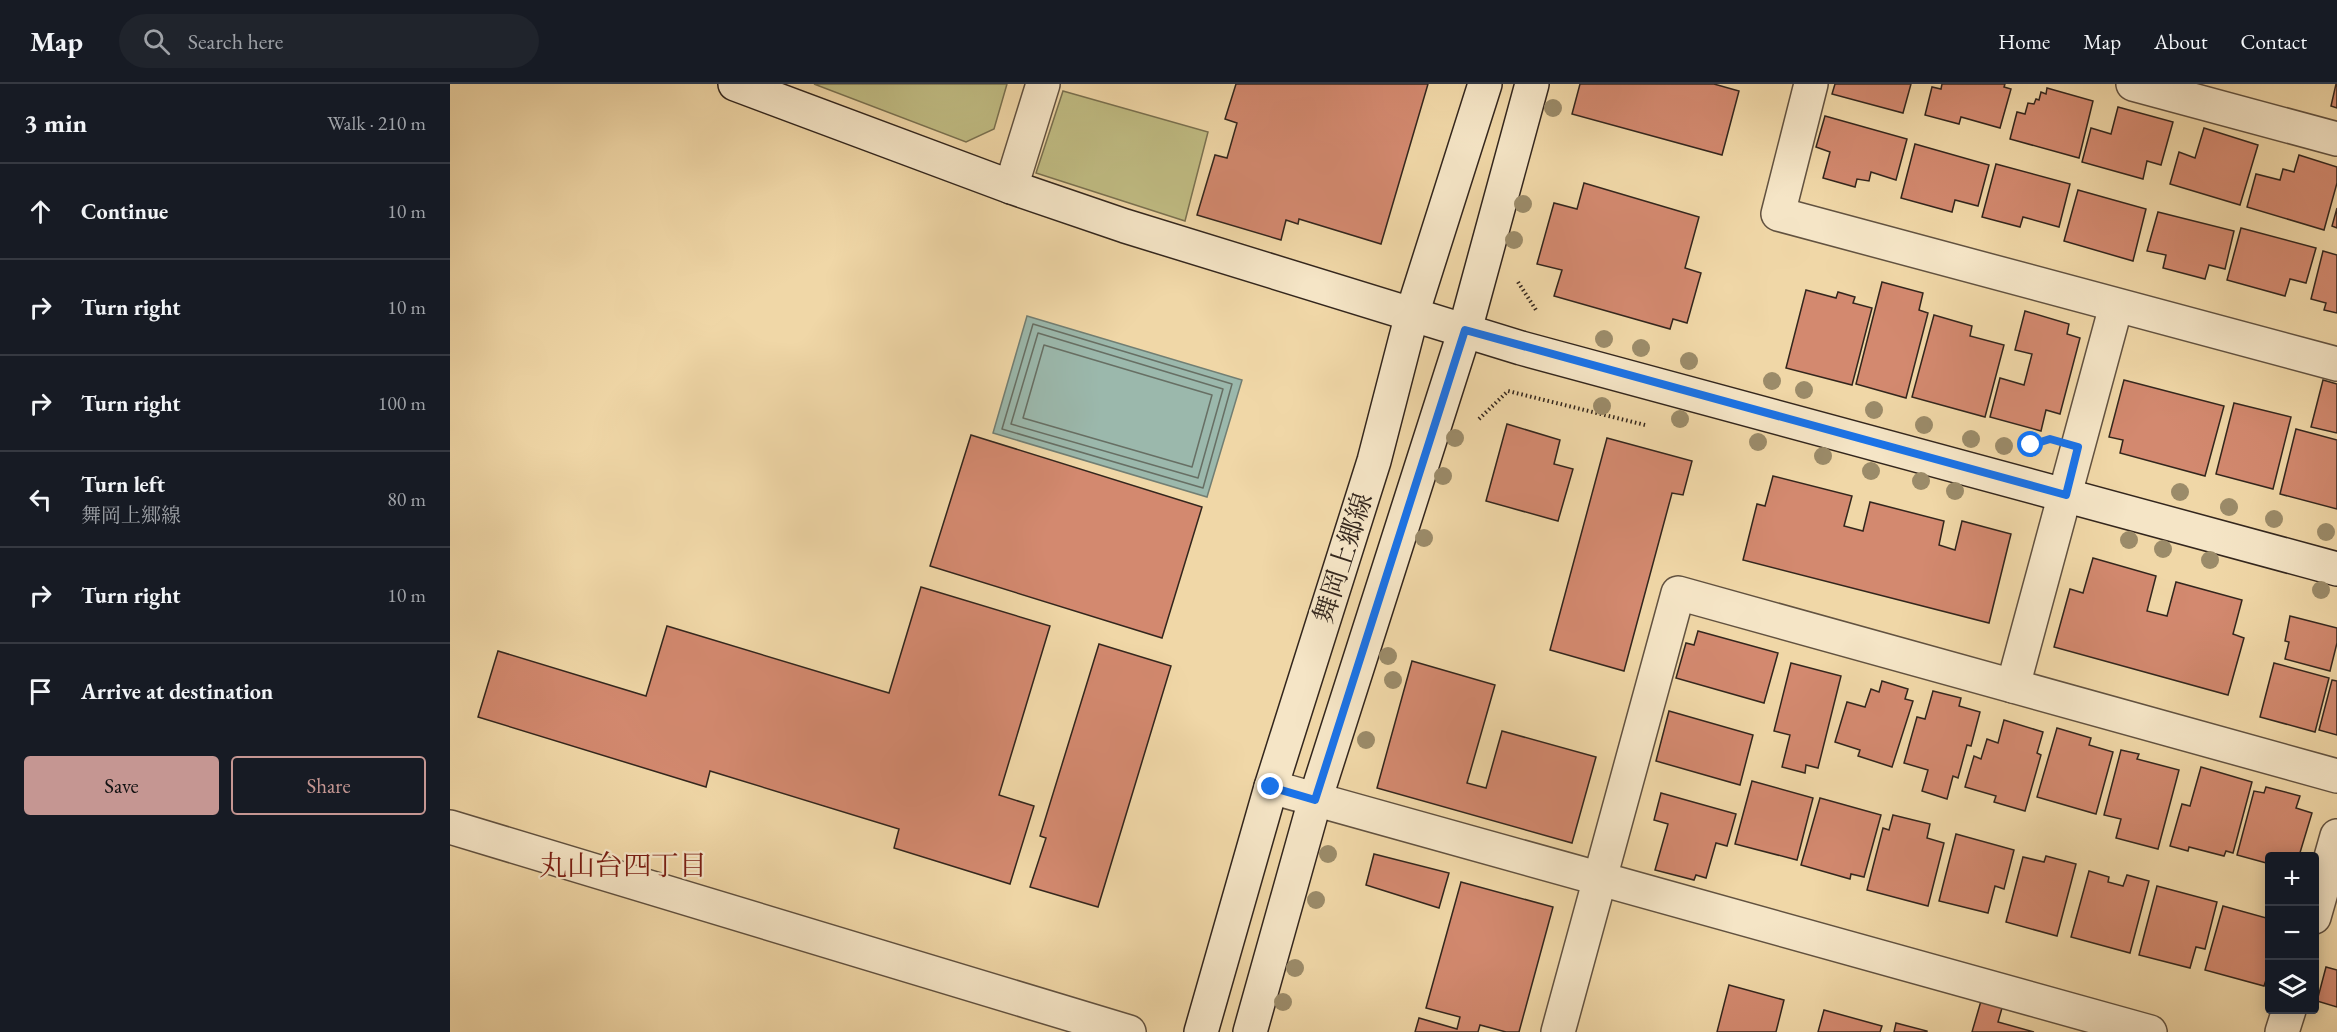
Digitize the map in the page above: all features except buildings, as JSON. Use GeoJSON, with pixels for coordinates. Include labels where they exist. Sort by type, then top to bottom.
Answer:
{"type":"FeatureCollection","features":[{"type":"Feature","properties":{"kind":"street"},"geometry":{"type":"LineString","coordinates":[[735,84],[1011,187],[1125,226],[1412,314],[2337,569]]}},
{"type":"Feature","properties":{"kind":"street"},"geometry":{"type":"LineString","coordinates":[[1011,187],[1043,84]]}},
{"type":"Feature","properties":{"kind":"street","name":"舞岡上郷線"},"geometry":{"type":"LineString","coordinates":[[1201,1032],[1271,787],[1374,461],[1412,314],[1485,84]]}},
{"type":"Feature","properties":{"kind":"street","name":"舞岡上郷線"},"geometry":{"type":"LineString","coordinates":[[1250,1032],[1315,800],[1465,330],[1532,84]]}},
{"type":"Feature","properties":{"kind":"street"},"geometry":{"type":"LineString","coordinates":[[1811,84],[1778,214],[2337,364]]}},
{"type":"Feature","properties":{"kind":"street"},"geometry":{"type":"LineString","coordinates":[[2133,84],[2337,139]]}},
{"type":"Feature","properties":{"kind":"street"},"geometry":{"type":"LineString","coordinates":[[2013,686],[2116,306]]}},
{"type":"Feature","properties":{"kind":"street"},"geometry":{"type":"LineString","coordinates":[[1558,1032],[1678,592],[2337,776]]}},
{"type":"Feature","properties":{"kind":"street"},"geometry":{"type":"LineString","coordinates":[[1271,787],[2150,1032]]}},
{"type":"Feature","properties":{"kind":"street"},"geometry":{"type":"LineString","coordinates":[[450,827],[1130,1032]]}},
{"type":"Feature","properties":{"kind":"street"},"geometry":{"type":"LineString","coordinates":[[2317,906],[2337,836]]}},
{"type":"Feature","properties":{"kind":"street"},"geometry":{"type":"LineString","coordinates":[[2282,1032],[2288,1014]]}},
{"type":"Feature","properties":{"kind":"path"},"geometry":{"type":"LineString","coordinates":[[1516,279],[1533,309],[1545,312]]}},
{"type":"Feature","properties":{"kind":"shaded area"},"geometry":{"type":"Polygon","coordinates":[[[814,84],[1007,84],[994,129],[966,142],[814,84]]]}},
{"type":"Feature","properties":{"kind":"shaded area"},"geometry":{"type":"Polygon","coordinates":[[[1063,91],[1208,132],[1185,221],[1036,173],[1063,91]]]}},
{"type":"Feature","properties":{"kind":"water"},"geometry":{"type":"Polygon","coordinates":[[[1027,316],[1242,380],[1207,497],[993,433],[1027,316]]]}},
{"type":"Feature","properties":{"kind":"district","name":"丸山台四丁目"},"geometry":{"type":"Point","coordinates":[623,865]}},
{"type":"Feature","properties":{"kind":"route"},"geometry":{"type":"LineString","coordinates":[[1271,787],[1315,800],[1465,330],[1521,348],[2066,495],[2078,447],[2050,439],[2031,445]]}}]}
